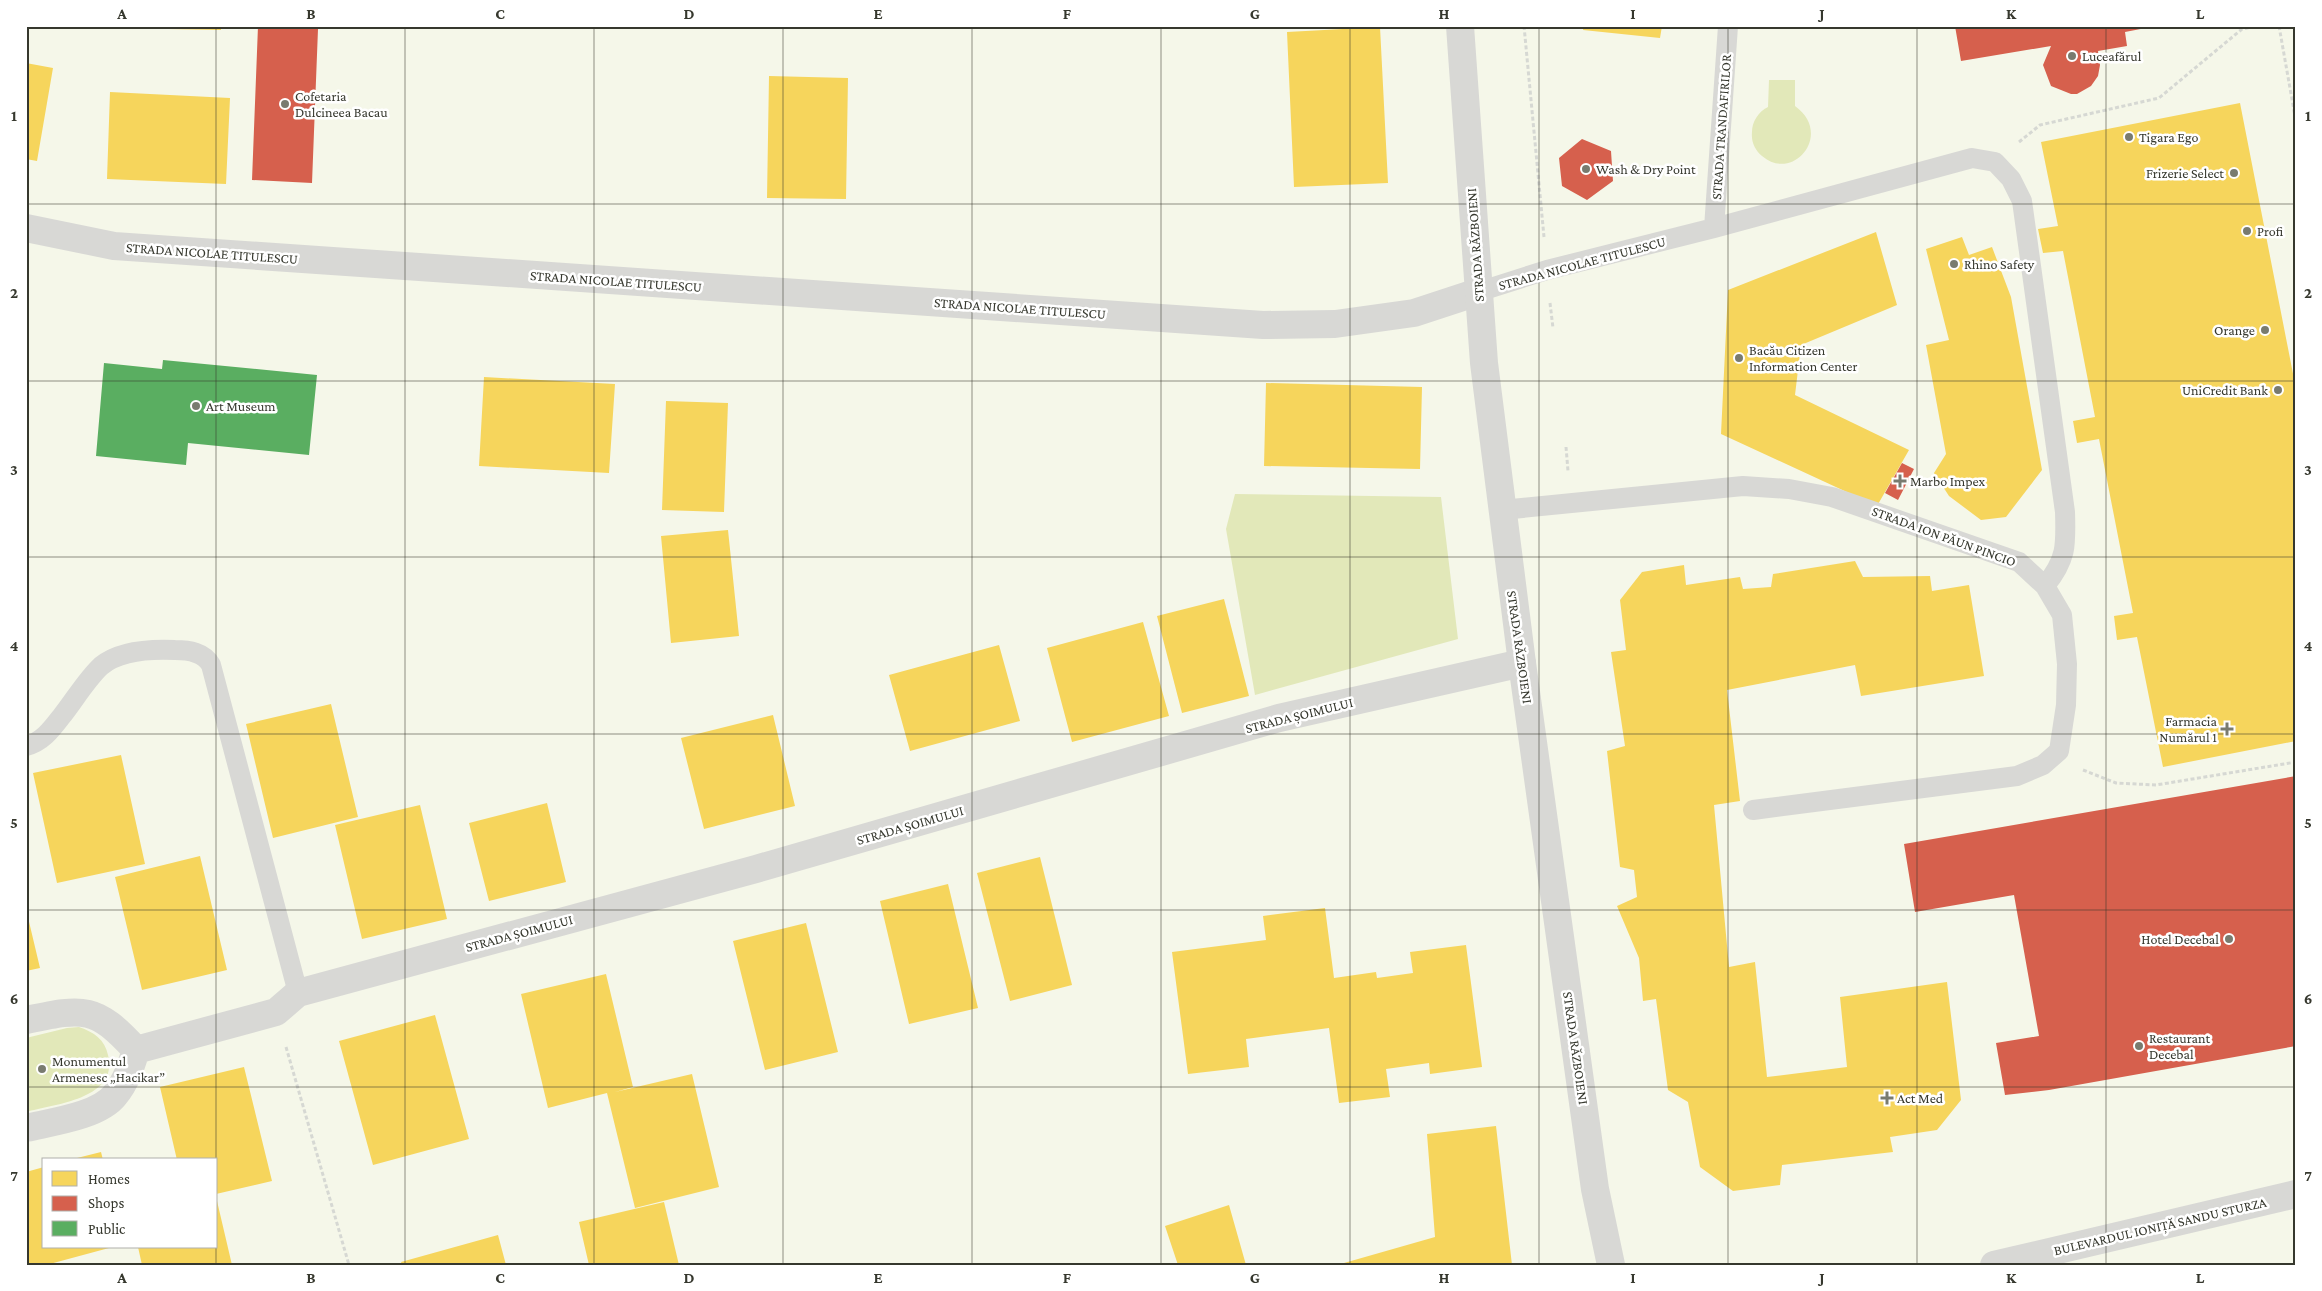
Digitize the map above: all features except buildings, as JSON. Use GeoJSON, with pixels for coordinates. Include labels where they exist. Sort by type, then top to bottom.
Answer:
{"type":"FeatureCollection","features":[{"type":"Feature","properties":{"kind":"street","name":"STRADA RĂZBOIENI"},"geometry":{"type":"LineString","coordinates":[[1460,26],[1484,363],[1522,663],[1595,1189],[1611,1265]]}},
{"type":"Feature","properties":{"kind":"street","name":"STRADA NICOLAE TITULESCU"},"geometry":{"type":"LineString","coordinates":[[26,228],[114,246],[1263,325],[1335,324],[1414,313],[1478,292]]}},
{"type":"Feature","properties":{"kind":"street","name":"STRADA ȘOIMULUI"},"geometry":{"type":"LineString","coordinates":[[136,1050],[276,1012],[298,993],[756,869],[1279,718],[1522,663]]}},
{"type":"Feature","properties":{"kind":"street"},"geometry":{"type":"LineString","coordinates":[[26,1020],[65,1012],[82,1011],[98,1015],[111,1024],[136,1050],[123,1083],[114,1097],[102,1107],[26,1128]]}},
{"type":"Feature","properties":{"kind":"street","name":"BULEVARDUL IONIȚĂ SANDU STURZA"},"geometry":{"type":"LineString","coordinates":[[1994,1265],[2060,1257],[2296,1194]]}},
{"type":"Feature","properties":{"kind":"lane","name":"STRADA TRANDAFIRILOR"},"geometry":{"type":"LineString","coordinates":[[1714,228],[1728,26]]}},
{"type":"Feature","properties":{"kind":"lane","name":"STRADA NICOLAE TITULESCU"},"geometry":{"type":"LineString","coordinates":[[1478,292],[1547,270],[1714,228],[1972,158],[1995,162]]}},
{"type":"Feature","properties":{"kind":"lane"},"geometry":{"type":"LineString","coordinates":[[1995,162],[2012,178],[2022,200],[2065,512],[2066,545],[2058,570],[2046,586]]}},
{"type":"Feature","properties":{"kind":"lane","name":"STRADA ION PĂUN PINCIO"},"geometry":{"type":"LineString","coordinates":[[1502,510],[1743,486],[1789,489],[1832,498],[2019,562],[2046,586],[2062,615],[2067,664],[2066,705],[2059,750]]}},
{"type":"Feature","properties":{"kind":"lane"},"geometry":{"type":"LineString","coordinates":[[26,746],[48,733],[96,672],[108,662],[137,652],[152,650],[192,651],[205,656],[211,665],[298,993]]}},
{"type":"Feature","properties":{"kind":"lane"},"geometry":{"type":"LineString","coordinates":[[1753,810],[2017,776],[2043,765],[2059,750]]}},
{"type":"Feature","properties":{"kind":"path"},"geometry":{"type":"LineString","coordinates":[[1524,26],[1553,328]]}},
{"type":"Feature","properties":{"kind":"path"},"geometry":{"type":"LineString","coordinates":[[1995,162],[2040,125],[2158,98],[2242,29],[2257,26]]}},
{"type":"Feature","properties":{"kind":"path"},"geometry":{"type":"LineString","coordinates":[[2279,26],[2296,122]]}},
{"type":"Feature","properties":{"kind":"path"},"geometry":{"type":"LineString","coordinates":[[2059,750],[2083,770],[2116,783],[2132,784],[2156,785],[2296,762]]}},
{"type":"Feature","properties":{"kind":"path"},"geometry":{"type":"LineString","coordinates":[[276,1012],[349,1265]]}},
{"type":"Feature","properties":{"kind":"green space"},"geometry":{"type":"Polygon","coordinates":[[[1769,80],[1795,80],[1795,106],[1806,117],[1811,129],[1810,141],[1805,152],[1786,164],[1774,163],[1762,156],[1755,148],[1752,139],[1754,121],[1768,107],[1769,80]]]}},
{"type":"Feature","properties":{"kind":"green space"},"geometry":{"type":"Polygon","coordinates":[[[1235,494],[1441,497],[1458,639],[1255,695],[1226,529],[1235,494]]]}},
{"type":"Feature","properties":{"kind":"green space"},"geometry":{"type":"Polygon","coordinates":[[[79,1027],[98,1037],[107,1050],[109,1070],[104,1081],[95,1090],[82,1097],[26,1112],[26,1038],[79,1027]]]}},
{"type":"Feature","properties":{"kind":"place","name":"Luceafărul"},"geometry":{"type":"Point","coordinates":[2072,56]}},
{"type":"Feature","properties":{"kind":"place","name":"Cofetaria Dulcineea Bacau"},"geometry":{"type":"Point","coordinates":[285,104]}},
{"type":"Feature","properties":{"kind":"place","name":"Tigara Ego"},"geometry":{"type":"Point","coordinates":[2129,137]}},
{"type":"Feature","properties":{"kind":"place","name":"Wash & Dry Point"},"geometry":{"type":"Point","coordinates":[1586,169]}},
{"type":"Feature","properties":{"kind":"place","name":"Frizerie Select"},"geometry":{"type":"Point","coordinates":[2234,173]}},
{"type":"Feature","properties":{"kind":"place","name":"Profi"},"geometry":{"type":"Point","coordinates":[2247,231]}},
{"type":"Feature","properties":{"kind":"place","name":"Rhino Safety"},"geometry":{"type":"Point","coordinates":[1954,264]}},
{"type":"Feature","properties":{"kind":"place","name":"Orange"},"geometry":{"type":"Point","coordinates":[2265,330]}},
{"type":"Feature","properties":{"kind":"place","name":"Bacău Citizen Information Center"},"geometry":{"type":"Point","coordinates":[1739,358]}},
{"type":"Feature","properties":{"kind":"place","name":"UniCredit Bank"},"geometry":{"type":"Point","coordinates":[2278,390]}},
{"type":"Feature","properties":{"kind":"place","name":"Art Museum"},"geometry":{"type":"Point","coordinates":[196,406]}},
{"type":"Feature","properties":{"kind":"place","name":"Marbo Impex"},"geometry":{"type":"Point","coordinates":[1900,481]}},
{"type":"Feature","properties":{"kind":"place","name":"Farmacia Numărul 1"},"geometry":{"type":"Point","coordinates":[2227,729]}},
{"type":"Feature","properties":{"kind":"place","name":"Hotel Decebal"},"geometry":{"type":"Point","coordinates":[2229,939]}},
{"type":"Feature","properties":{"kind":"place","name":"Restaurant Decebal"},"geometry":{"type":"Point","coordinates":[2139,1046]}},
{"type":"Feature","properties":{"kind":"place","name":"Monumentul Armenesc „Hacikar”"},"geometry":{"type":"Point","coordinates":[42,1069]}},
{"type":"Feature","properties":{"kind":"place","name":"Act Med"},"geometry":{"type":"Point","coordinates":[1887,1098]}}]}
